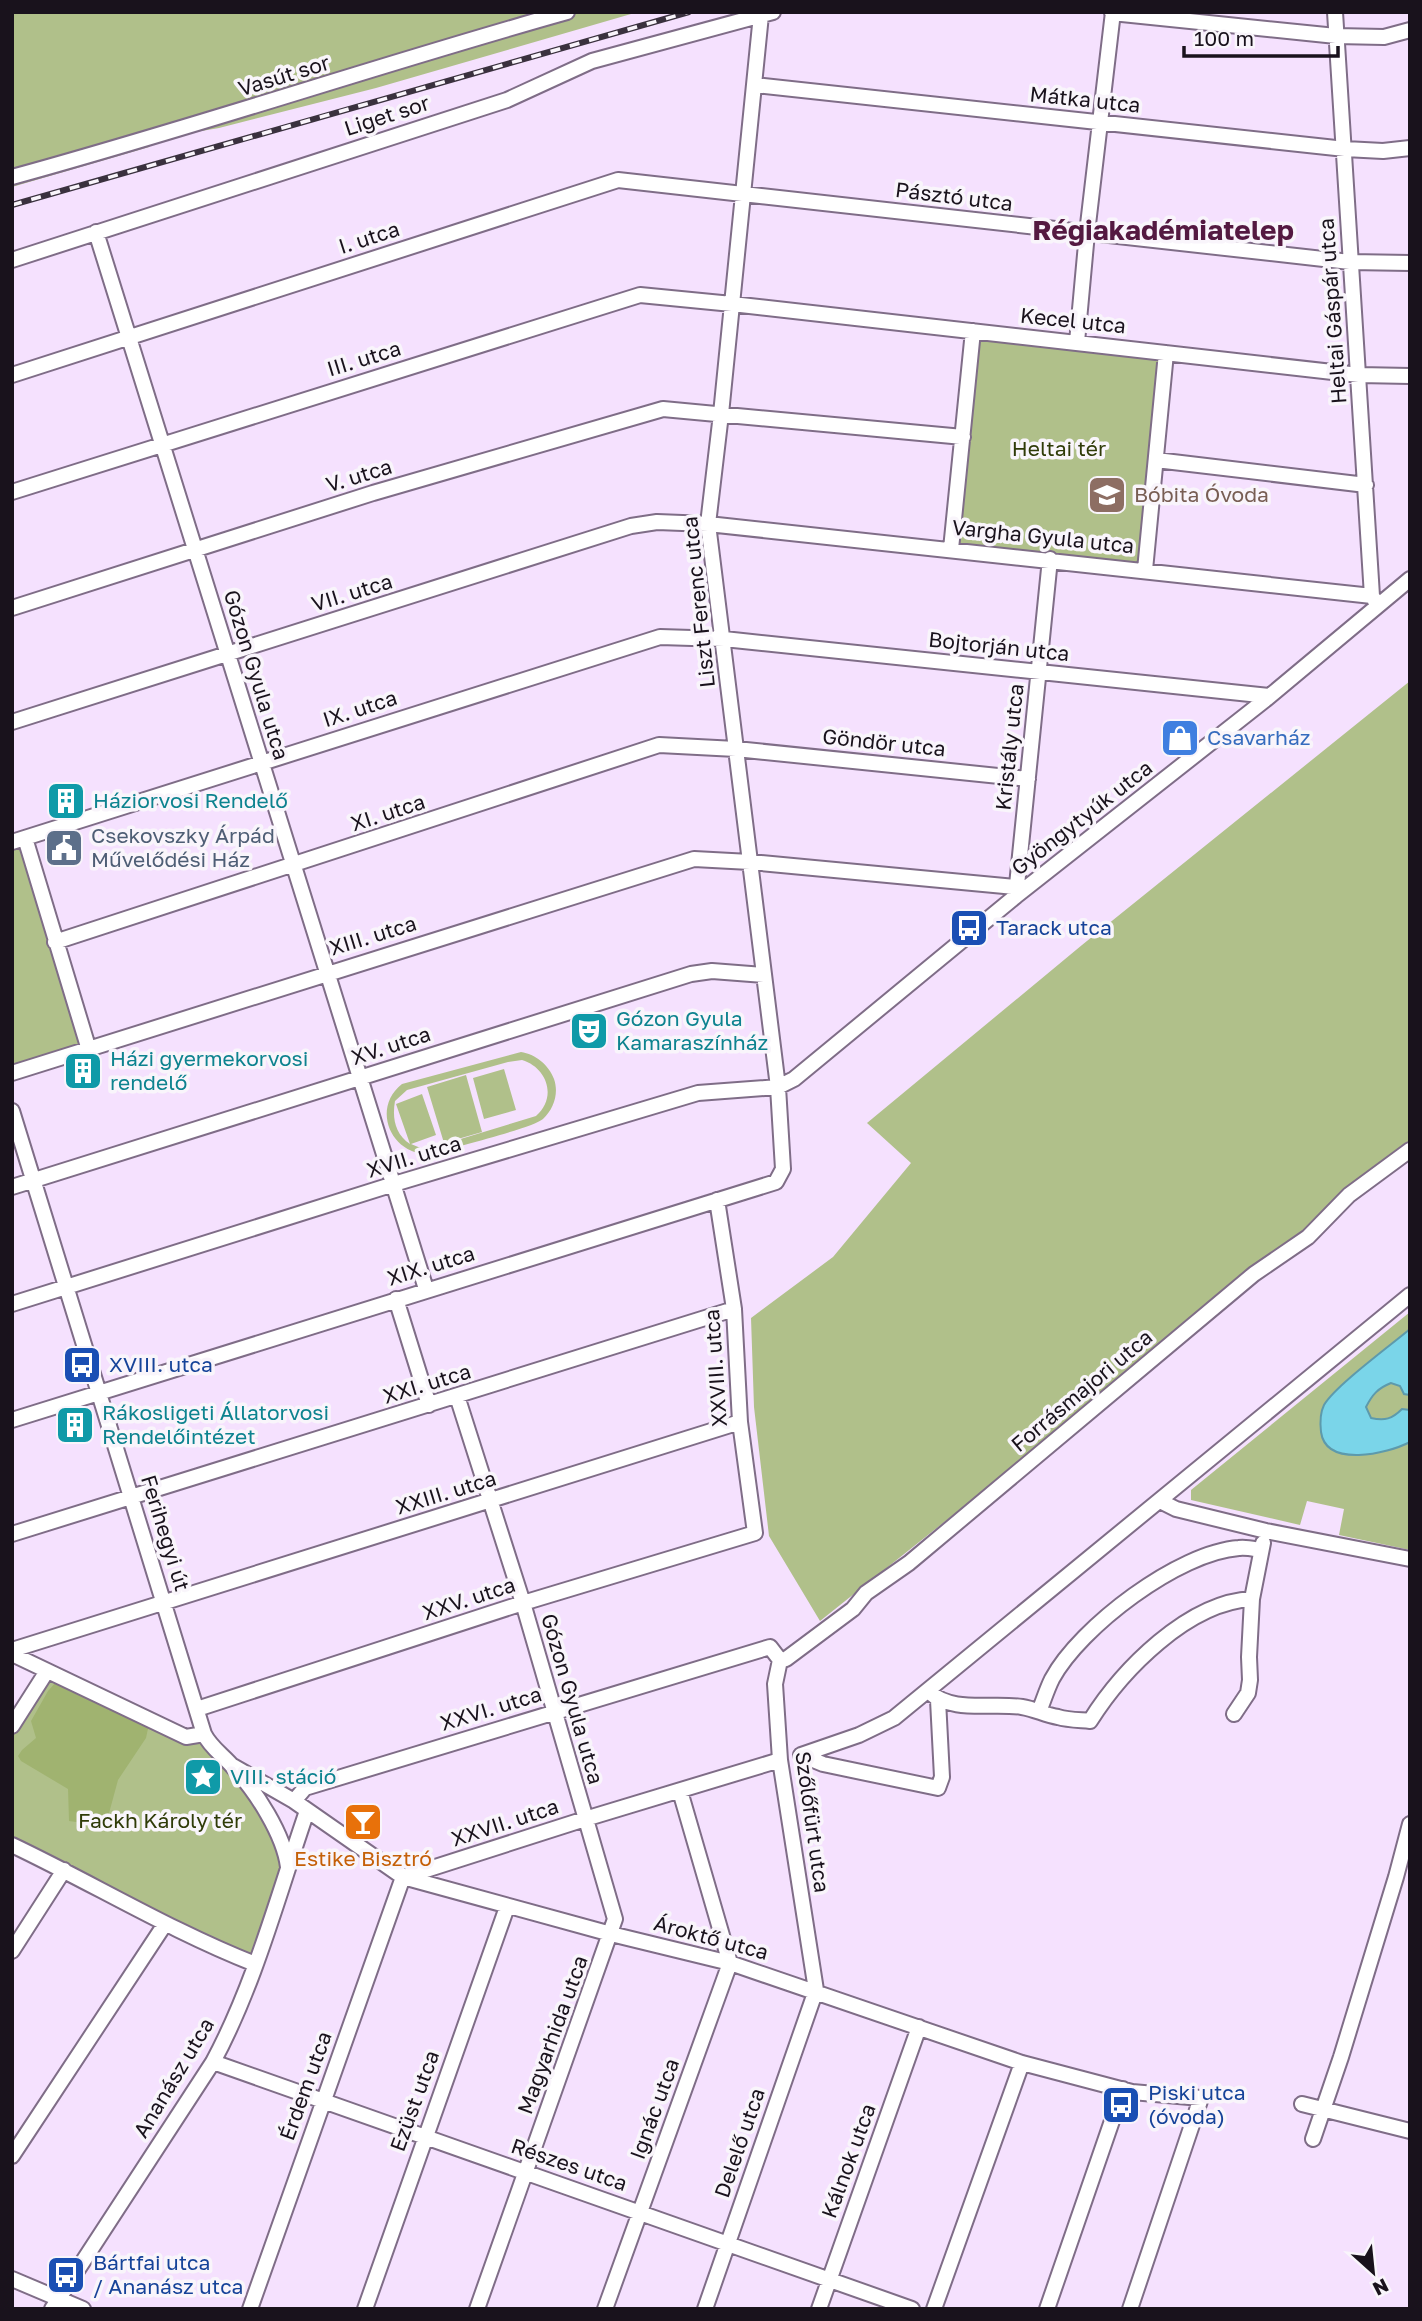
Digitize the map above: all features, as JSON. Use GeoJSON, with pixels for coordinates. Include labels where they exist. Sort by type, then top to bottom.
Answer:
{"type":"FeatureCollection","features":[{"type":"Feature","properties":{"kind":"street","name":"Vasút sor"},"geometry":{"type":"LineString","coordinates":[[12,177],[134,143],[434,50],[567,12]]}},
{"type":"Feature","properties":{"kind":"street"},"geometry":{"type":"LineString","coordinates":[[1077,342],[1112,12],[1336,36],[1384,37],[1410,30]]}},
{"type":"Feature","properties":{"kind":"street","name":"Heltai Gáspár utca"},"geometry":{"type":"LineString","coordinates":[[1335,12],[1375,600]]}},
{"type":"Feature","properties":{"kind":"street","name":"Liszt Ferenc utca"},"geometry":{"type":"LineString","coordinates":[[767,14],[755,85],[722,414],[708,524],[778,1087],[783,1169],[776,1182]]}},
{"type":"Feature","properties":{"kind":"street","name":"Liget sor"},"geometry":{"type":"LineString","coordinates":[[12,260],[507,100],[592,61],[767,14]]}},
{"type":"Feature","properties":{"kind":"street","name":"Mátka utca"},"geometry":{"type":"LineString","coordinates":[[755,85],[1345,149],[1384,151],[1410,148]]}},
{"type":"Feature","properties":{"kind":"street","name":"I. utca"},"geometry":{"type":"LineString","coordinates":[[12,375],[618,180],[743,194]]}},
{"type":"Feature","properties":{"kind":"street","name":"Pásztó utca"},"geometry":{"type":"LineString","coordinates":[[743,194],[1350,262],[1410,262]]}},
{"type":"Feature","properties":{"kind":"street","name":"Gózon Gyula utca"},"geometry":{"type":"LineString","coordinates":[[96,232],[426,1289]]}},
{"type":"Feature","properties":{"kind":"street","name":"III. utca"},"geometry":{"type":"LineString","coordinates":[[12,492],[640,295],[732,303]]}},
{"type":"Feature","properties":{"kind":"street","name":"Kecel utca"},"geometry":{"type":"LineString","coordinates":[[732,303],[1359,375],[1410,376]]}},
{"type":"Feature","properties":{"kind":"street"},"geometry":{"type":"LineString","coordinates":[[951,549],[973,331]]}},
{"type":"Feature","properties":{"kind":"street"},"geometry":{"type":"LineString","coordinates":[[1145,570],[1166,353]]}},
{"type":"Feature","properties":{"kind":"street","name":"V. utca"},"geometry":{"type":"LineString","coordinates":[[12,608],[194,548],[663,409],[962,437]]}},
{"type":"Feature","properties":{"kind":"street"},"geometry":{"type":"LineString","coordinates":[[1156,460],[1366,485]]}},
{"type":"Feature","properties":{"kind":"street","name":"VII. utca"},"geometry":{"type":"LineString","coordinates":[[12,722],[631,526],[657,522],[708,524]]}},
{"type":"Feature","properties":{"kind":"street","name":"Vargha Gyula utca"},"geometry":{"type":"LineString","coordinates":[[708,524],[1050,559],[1375,600]]}},
{"type":"Feature","properties":{"kind":"street","name":"Kristály utca"},"geometry":{"type":"LineString","coordinates":[[1015,892],[1050,559]]}},
{"type":"Feature","properties":{"kind":"street","name":"Gyöngytyúk utca"},"geometry":{"type":"LineString","coordinates":[[778,1087],[794,1079],[1015,892],[1269,696],[1375,600],[1410,579]]}},
{"type":"Feature","properties":{"kind":"street","name":"IX. utca"},"geometry":{"type":"LineString","coordinates":[[19,840],[660,637],[724,639]]}},
{"type":"Feature","properties":{"kind":"street","name":"Bojtorján utca"},"geometry":{"type":"LineString","coordinates":[[724,639],[1269,696]]}},
{"type":"Feature","properties":{"kind":"street","name":"XI. utca"},"geometry":{"type":"LineString","coordinates":[[55,942],[659,745],[736,749]]}},
{"type":"Feature","properties":{"kind":"street","name":"Göndör utca"},"geometry":{"type":"LineString","coordinates":[[736,749],[1028,779]]}},
{"type":"Feature","properties":{"kind":"street"},"geometry":{"type":"LineString","coordinates":[[19,840],[89,1051]]}},
{"type":"Feature","properties":{"kind":"street","name":"XIII. utca"},"geometry":{"type":"LineString","coordinates":[[12,1073],[694,859],[750,862]]}},
{"type":"Feature","properties":{"kind":"street"},"geometry":{"type":"LineString","coordinates":[[750,862],[1015,892]]}},
{"type":"Feature","properties":{"kind":"street","name":"XV. utca"},"geometry":{"type":"LineString","coordinates":[[12,1187],[691,974],[712,971],[764,975]]}},
{"type":"Feature","properties":{"kind":"street","name":"XVII. utca"},"geometry":{"type":"LineString","coordinates":[[68,1287],[394,1184],[698,1093],[778,1087]]}},
{"type":"Feature","properties":{"kind":"street","name":"Ferihegyi út"},"geometry":{"type":"LineString","coordinates":[[12,1111],[204,1734],[209,1745],[233,1766],[251,1789],[283,1843],[288,1867]]}},
{"type":"Feature","properties":{"kind":"street","name":"Forrásmajori utca"},"geometry":{"type":"LineString","coordinates":[[780,1660],[786,1659],[853,1609],[866,1593],[909,1563],[1254,1274],[1308,1237],[1349,1195],[1410,1150]]}},
{"type":"Feature","properties":{"kind":"street","name":"XIX. utca"},"geometry":{"type":"LineString","coordinates":[[12,1420],[776,1182]]}},
{"type":"Feature","properties":{"kind":"street","name":"XXVIII. utca"},"geometry":{"type":"LineString","coordinates":[[717,1200],[734,1309],[740,1422],[755,1533]]}},
{"type":"Feature","properties":{"kind":"street"},"geometry":{"type":"LineString","coordinates":[[12,1304],[68,1287]]}},
{"type":"Feature","properties":{"kind":"street"},"geometry":{"type":"LineString","coordinates":[[933,1695],[942,1777],[938,1788],[823,1764],[801,1755],[859,1735],[933,1695],[1160,1501],[1410,1295]]}},
{"type":"Feature","properties":{"kind":"street"},"geometry":{"type":"LineString","coordinates":[[396,1299],[429,1405]]}},
{"type":"Feature","properties":{"kind":"street","name":"XXI. utca"},"geometry":{"type":"LineString","coordinates":[[12,1534],[132,1499],[734,1309]]}},
{"type":"Feature","properties":{"kind":"street","name":"Gózon Gyula utca"},"geometry":{"type":"LineString","coordinates":[[457,1396],[523,1603],[615,1919],[611,1934]]}},
{"type":"Feature","properties":{"kind":"street","name":"XXIII. utca"},"geometry":{"type":"LineString","coordinates":[[12,1652],[740,1422]]}},
{"type":"Feature","properties":{"kind":"street"},"geometry":{"type":"LineString","coordinates":[[1160,1501],[1176,1509],[1266,1531],[1410,1559]]}},
{"type":"Feature","properties":{"kind":"street"},"geometry":{"type":"LineString","coordinates":[[1234,1714],[1248,1693],[1252,1599],[1266,1531]]}},
{"type":"Feature","properties":{"kind":"street","name":"XXV. utca"},"geometry":{"type":"LineString","coordinates":[[197,1709],[523,1603],[755,1533]]}},
{"type":"Feature","properties":{"kind":"street"},"geometry":{"type":"LineString","coordinates":[[1040,1709],[1053,1678],[1075,1649],[1125,1602],[1152,1582],[1187,1562],[1216,1553],[1240,1548],[1261,1550]]}},
{"type":"Feature","properties":{"kind":"street"},"geometry":{"type":"LineString","coordinates":[[933,1695],[966,1706],[1017,1706],[1040,1709],[1056,1717],[1090,1721],[1123,1677],[1191,1619],[1232,1600],[1252,1599]]}},
{"type":"Feature","properties":{"kind":"street","name":"XXVI. utca"},"geometry":{"type":"LineString","coordinates":[[295,1801],[305,1788],[770,1647],[780,1660]]}},
{"type":"Feature","properties":{"kind":"street"},"geometry":{"type":"LineString","coordinates":[[12,1652],[186,1737],[204,1734]]}},
{"type":"Feature","properties":{"kind":"street","name":"Szőlőfürt utca"},"geometry":{"type":"LineString","coordinates":[[780,1660],[775,1684],[780,1760],[816,1990]]}},
{"type":"Feature","properties":{"kind":"street"},"geometry":{"type":"LineString","coordinates":[[12,1726],[47,1671]]}},
{"type":"Feature","properties":{"kind":"street","name":"XXVII. utca"},"geometry":{"type":"LineString","coordinates":[[403,1877],[780,1760]]}},
{"type":"Feature","properties":{"kind":"street","name":"Ároktő utca"},"geometry":{"type":"LineString","coordinates":[[233,1766],[295,1801],[403,1877],[507,1907],[730,1963],[816,1990],[1022,2063],[1132,2092],[1201,2098],[1130,2309]]}},
{"type":"Feature","properties":{"kind":"street"},"geometry":{"type":"LineString","coordinates":[[680,1791],[730,1963]]}},
{"type":"Feature","properties":{"kind":"street","name":"Ananász utca"},"geometry":{"type":"LineString","coordinates":[[55,2304],[213,2062],[237,2013],[307,1811]]}},
{"type":"Feature","properties":{"kind":"street"},"geometry":{"type":"LineString","coordinates":[[1313,2138],[1345,2044],[1410,1824]]}},
{"type":"Feature","properties":{"kind":"street"},"geometry":{"type":"LineString","coordinates":[[12,1846],[64,1870],[165,1924],[255,1964]]}},
{"type":"Feature","properties":{"kind":"street"},"geometry":{"type":"LineString","coordinates":[[12,1951],[64,1870]]}},
{"type":"Feature","properties":{"kind":"street","name":"Érdem utca"},"geometry":{"type":"LineString","coordinates":[[250,2309],[403,1877]]}},
{"type":"Feature","properties":{"kind":"street","name":"Ezüst utca"},"geometry":{"type":"LineString","coordinates":[[365,2309],[507,1907]]}},
{"type":"Feature","properties":{"kind":"street"},"geometry":{"type":"LineString","coordinates":[[12,2157],[165,1924]]}},
{"type":"Feature","properties":{"kind":"street","name":"Magyarhida utca"},"geometry":{"type":"LineString","coordinates":[[478,2309],[611,1934]]}},
{"type":"Feature","properties":{"kind":"street","name":"Ignác utca"},"geometry":{"type":"LineString","coordinates":[[605,2309],[730,1963]]}},
{"type":"Feature","properties":{"kind":"street","name":"Delelő utca"},"geometry":{"type":"LineString","coordinates":[[705,2309],[816,1990]]}},
{"type":"Feature","properties":{"kind":"street","name":"Kálnok utca"},"geometry":{"type":"LineString","coordinates":[[819,2309],[919,2026]]}},
{"type":"Feature","properties":{"kind":"street","name":"Részes utca"},"geometry":{"type":"LineString","coordinates":[[213,2062],[912,2309]]}},
{"type":"Feature","properties":{"kind":"street"},"geometry":{"type":"LineString","coordinates":[[934,2309],[1022,2063]]}},
{"type":"Feature","properties":{"kind":"street"},"geometry":{"type":"LineString","coordinates":[[1047,2309],[1123,2089]]}},
{"type":"Feature","properties":{"kind":"street"},"geometry":{"type":"LineString","coordinates":[[1302,2104],[1410,2131]]}},
{"type":"Feature","properties":{"kind":"street"},"geometry":{"type":"LineString","coordinates":[[12,2279],[55,2304],[83,2309]]}},
{"type":"Feature","properties":{"kind":"green space"},"geometry":{"type":"Polygon","coordinates":[[[12,12],[638,12],[376,88],[219,128],[155,141],[149,147],[12,187],[12,12]]]}},
{"type":"Feature","properties":{"kind":"green space","name":"Heltai tér"},"geometry":{"type":"Polygon","coordinates":[[[973,331],[1166,353],[1145,570],[951,549],[973,331]]]}},
{"type":"Feature","properties":{"kind":"green space"},"geometry":{"type":"Polygon","coordinates":[[[1410,681],[1410,1151],[820,1621],[769,1536],[754,1407],[751,1318],[833,1257],[911,1163],[867,1123],[1082,945],[1410,681]]]}},
{"type":"Feature","properties":{"kind":"green space"},"geometry":{"type":"Polygon","coordinates":[[[25,838],[89,1050],[12,1073],[12,842],[25,838]]]}},
{"type":"Feature","properties":{"kind":"green space"},"geometry":{"type":"Polygon","coordinates":[[[521,1052],[531,1055],[545,1065],[552,1074],[556,1090],[550,1110],[536,1123],[433,1154],[406,1148],[390,1130],[388,1106],[392,1094],[402,1084],[521,1052]],[[522,1060],[508,1062],[407,1090],[395,1101],[394,1119],[398,1130],[410,1144],[396,1104],[422,1094],[436,1135],[411,1144],[423,1149],[536,1116],[546,1101],[548,1092],[543,1076],[531,1064],[522,1060]]]}},
{"type":"Feature","properties":{"kind":"green space"},"geometry":{"type":"Polygon","coordinates":[[[504,1069],[516,1110],[484,1119],[473,1078],[504,1069]]]}},
{"type":"Feature","properties":{"kind":"green space"},"geometry":{"type":"Polygon","coordinates":[[[466,1075],[482,1132],[444,1143],[427,1087],[466,1075]]]}},
{"type":"Feature","properties":{"kind":"green space"},"geometry":{"type":"Polygon","coordinates":[[[1410,1312],[1410,1550],[1339,1535],[1344,1509],[1307,1501],[1300,1525],[1191,1500],[1191,1490],[1410,1312]]]}},
{"type":"Feature","properties":{"kind":"green space","name":"Fackh Károly tér"},"geometry":{"type":"Polygon","coordinates":[[[47,1671],[196,1737],[233,1766],[286,1854],[255,1964],[12,1845],[12,1726],[47,1671]]]}},
{"type":"Feature","properties":{"kind":"green space"},"geometry":{"type":"Polygon","coordinates":[[[56,1682],[149,1724],[146,1738],[118,1780],[108,1817],[90,1824],[69,1821],[68,1789],[21,1761],[18,1756],[36,1738],[31,1721],[56,1682]]]}},
{"type":"Feature","properties":{"kind":"water"},"geometry":{"type":"Polygon","coordinates":[[[1410,1329],[1410,1395],[1404,1394],[1400,1386],[1391,1383],[1376,1392],[1366,1407],[1371,1418],[1380,1419],[1391,1417],[1402,1409],[1410,1410],[1410,1442],[1373,1454],[1345,1454],[1334,1450],[1325,1443],[1321,1432],[1324,1405],[1351,1377],[1410,1329]]]}},
{"type":"Feature","properties":{"kind":"railway"},"geometry":{"type":"LineString","coordinates":[[12,205],[689,12]]}},
{"type":"Feature","properties":{"kind":"place","name":"Bóbita Óvoda"},"geometry":{"type":"Point","coordinates":[1107,495]}},
{"type":"Feature","properties":{"kind":"place","name":"Csavarház"},"geometry":{"type":"Point","coordinates":[1180,738]}},
{"type":"Feature","properties":{"kind":"place","name":"Háziorvosi Rendelő"},"geometry":{"type":"Point","coordinates":[66,801]}},
{"type":"Feature","properties":{"kind":"place","name":"Csekovszky Árpád Művelődési Ház"},"geometry":{"type":"Point","coordinates":[64,848]}},
{"type":"Feature","properties":{"kind":"place","name":"Tarack utca"},"geometry":{"type":"Point","coordinates":[969,928]}},
{"type":"Feature","properties":{"kind":"place","name":"Gózon Gyula Kamaraszínház"},"geometry":{"type":"Point","coordinates":[589,1031]}},
{"type":"Feature","properties":{"kind":"place","name":"Házi gyermekorvosi rendelő"},"geometry":{"type":"Point","coordinates":[83,1071]}},
{"type":"Feature","properties":{"kind":"place","name":"XVIII. utca"},"geometry":{"type":"Point","coordinates":[82,1365]}},
{"type":"Feature","properties":{"kind":"place","name":"Rákosligeti Állatorvosi Rendelőintézet"},"geometry":{"type":"Point","coordinates":[75,1425]}},
{"type":"Feature","properties":{"kind":"place","name":"VIII. stáció"},"geometry":{"type":"Point","coordinates":[203,1777]}},
{"type":"Feature","properties":{"kind":"place","name":"Estike Bisztró"},"geometry":{"type":"Point","coordinates":[363,1822]}},
{"type":"Feature","properties":{"kind":"place","name":"Piski utca (óvoda)"},"geometry":{"type":"Point","coordinates":[1121,2105]}},
{"type":"Feature","properties":{"kind":"place","name":"Bártfai utca / Ananász utca"},"geometry":{"type":"Point","coordinates":[66,2275]}},
{"type":"Feature","properties":{"kind":"district","name":"Régiakadémiatelep"},"geometry":{"type":"Point","coordinates":[1163,230]}}]}
